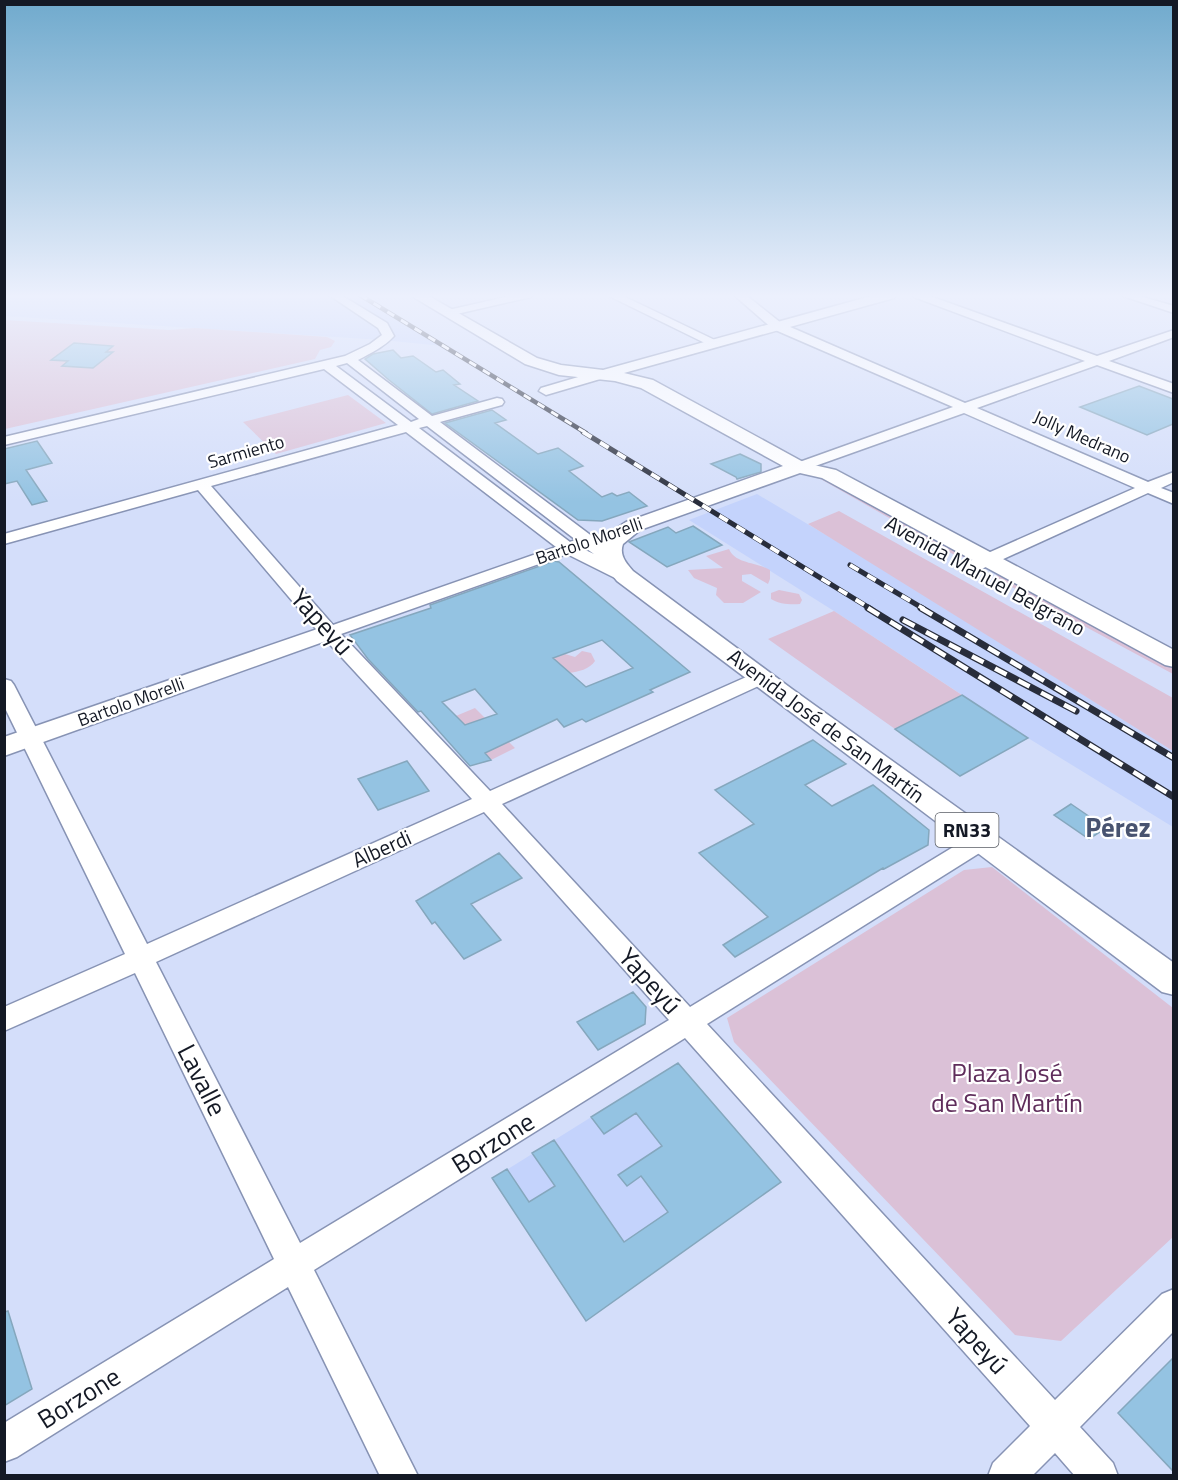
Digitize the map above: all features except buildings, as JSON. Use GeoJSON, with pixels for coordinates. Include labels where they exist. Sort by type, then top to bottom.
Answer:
{"type":"FeatureCollection","features":[{"type":"Feature","properties":{"kind":"main road","name":"Avenida Manuel Belgrano"},"geometry":{"type":"LineString","coordinates":[[541,364],[559,370],[602,374],[647,384],[799,467],[814,482],[1173,660]]}},
{"type":"Feature","properties":{"kind":"main road"},"geometry":{"type":"LineString","coordinates":[[602,374],[638,364]]}},
{"type":"Feature","properties":{"kind":"main road"},"geometry":{"type":"LineString","coordinates":[[774,476],[781,468],[776,454]]}},
{"type":"Feature","properties":{"kind":"main road","name":"Bartolo Morelli"},"geometry":{"type":"LineString","coordinates":[[621,533],[633,526],[799,467]]}},
{"type":"Feature","properties":{"kind":"main road"},"geometry":{"type":"LineString","coordinates":[[618,567],[610,549],[621,533]]}},
{"type":"Feature","properties":{"kind":"main road","name":"Avenida Manuel Belgrano"},"geometry":{"type":"LineString","coordinates":[[978,563],[1173,680]]}},
{"type":"Feature","properties":{"kind":"main road","name":"Avenida José de San Martín"},"geometry":{"type":"LineString","coordinates":[[618,567],[760,678],[1173,982]]}},
{"type":"Feature","properties":{"kind":"main road","name":"Bartolo Morelli"},"geometry":{"type":"LineString","coordinates":[[18,742],[329,632]]}},
{"type":"Feature","properties":{"kind":"street","name":"Avenida José de San Martín"},"geometry":{"type":"LineString","coordinates":[[327,364],[568,548],[618,567]]}},
{"type":"Feature","properties":{"kind":"street"},"geometry":{"type":"LineString","coordinates":[[4,441],[327,364]]}},
{"type":"Feature","properties":{"kind":"street","name":"Avenida José de San Martín"},"geometry":{"type":"LineString","coordinates":[[356,364],[591,541],[618,567]]}},
{"type":"Feature","properties":{"kind":"street"},"geometry":{"type":"LineString","coordinates":[[361,368],[375,364]]}},
{"type":"Feature","properties":{"kind":"street","name":"Jolly Medrano"},"geometry":{"type":"LineString","coordinates":[[864,364],[1173,499]]}},
{"type":"Feature","properties":{"kind":"street","name":"Bartolo Morelli"},"geometry":{"type":"LineString","coordinates":[[799,467],[1088,364]]}},
{"type":"Feature","properties":{"kind":"street"},"geometry":{"type":"LineString","coordinates":[[1105,364],[1173,389]]}},
{"type":"Feature","properties":{"kind":"street"},"geometry":{"type":"LineString","coordinates":[[546,391],[602,374]]}},
{"type":"Feature","properties":{"kind":"street","name":"Sarmiento"},"geometry":{"type":"LineString","coordinates":[[4,540],[497,402]]}},
{"type":"Feature","properties":{"kind":"street"},"geometry":{"type":"LineString","coordinates":[[978,563],[1173,476]]}},
{"type":"Feature","properties":{"kind":"street","name":"Yapeyú"},"geometry":{"type":"LineString","coordinates":[[202,485],[329,632],[487,801],[1100,1476]]}},
{"type":"Feature","properties":{"kind":"street","name":"Bartolo Morelli"},"geometry":{"type":"LineString","coordinates":[[329,632],[568,548],[621,533]]}},
{"type":"Feature","properties":{"kind":"street","name":"Alberdi"},"geometry":{"type":"LineString","coordinates":[[4,1020],[760,678]]}},
{"type":"Feature","properties":{"kind":"street","name":"Lavalle"},"geometry":{"type":"LineString","coordinates":[[4,685],[18,742],[141,958],[400,1476]]}},
{"type":"Feature","properties":{"kind":"street","name":"Borzone"},"geometry":{"type":"LineString","coordinates":[[4,1444],[981,841]]}},
{"type":"Feature","properties":{"kind":"street"},"geometry":{"type":"LineString","coordinates":[[1006,1476],[1173,1306]]}},
{"type":"Feature","properties":{"kind":"shaded area"},"geometry":{"type":"Polygon","coordinates":[[[757,494],[858,554],[1173,751],[1173,827],[1028,738],[834,611],[689,520],[757,494]]]}},
{"type":"Feature","properties":{"kind":"shaded area"},"geometry":{"type":"Polygon","coordinates":[[[678,1063],[781,1182],[586,1321],[492,1179],[678,1063]]]}},
{"type":"Feature","properties":{"kind":"green space"},"geometry":{"type":"Polygon","coordinates":[[[4,364],[293,364],[5,429],[4,364]]]}},
{"type":"Feature","properties":{"kind":"green space"},"geometry":{"type":"Polygon","coordinates":[[[348,395],[386,423],[276,454],[243,422],[348,395]]]}},
{"type":"Feature","properties":{"kind":"green space"},"geometry":{"type":"Polygon","coordinates":[[[817,477],[821,477],[967,557],[958,557],[817,477]]]}},
{"type":"Feature","properties":{"kind":"green space"},"geometry":{"type":"Polygon","coordinates":[[[839,511],[1173,698],[1173,751],[808,524],[839,511]]]}},
{"type":"Feature","properties":{"kind":"green space"},"geometry":{"type":"Polygon","coordinates":[[[729,549],[741,560],[770,570],[768,584],[751,574],[742,575],[742,581],[761,592],[743,603],[724,603],[716,595],[717,588],[694,578],[688,570],[723,568],[706,556],[729,549]]]}},
{"type":"Feature","properties":{"kind":"green space"},"geometry":{"type":"Polygon","coordinates":[[[998,574],[1173,667],[1173,674],[997,579],[995,577],[998,574]]]}},
{"type":"Feature","properties":{"kind":"green space"},"geometry":{"type":"Polygon","coordinates":[[[779,590],[799,594],[802,600],[800,604],[785,604],[771,599],[771,593],[779,590]]]}},
{"type":"Feature","properties":{"kind":"green space"},"geometry":{"type":"Polygon","coordinates":[[[834,611],[962,695],[895,729],[768,639],[834,611]]]}},
{"type":"Feature","properties":{"kind":"green space"},"geometry":{"type":"Polygon","coordinates":[[[582,651],[591,653],[595,661],[587,668],[576,672],[569,673],[553,658],[565,654],[575,657],[582,651]]]}},
{"type":"Feature","properties":{"kind":"green space"},"geometry":{"type":"Polygon","coordinates":[[[475,708],[515,748],[491,760],[451,718],[475,708]]]}},
{"type":"Feature","properties":{"kind":"green space","name":"Plaza José de San Martín"},"geometry":{"type":"Polygon","coordinates":[[[992,867],[1173,1008],[1173,1237],[1061,1341],[1015,1335],[734,1042],[727,1018],[964,870],[992,867]]]}},
{"type":"Feature","properties":{"kind":"railway"},"geometry":{"type":"LineString","coordinates":[[473,364],[586,433]]}},
{"type":"Feature","properties":{"kind":"railway"},"geometry":{"type":"LineString","coordinates":[[583,432],[871,609]]}},
{"type":"Feature","properties":{"kind":"railway"},"geometry":{"type":"LineString","coordinates":[[850,565],[924,609]]}},
{"type":"Feature","properties":{"kind":"railway"},"geometry":{"type":"LineString","coordinates":[[868,608],[1174,797]]}},
{"type":"Feature","properties":{"kind":"railway"},"geometry":{"type":"LineString","coordinates":[[921,608],[1174,758]]}},
{"type":"Feature","properties":{"kind":"railway"},"geometry":{"type":"LineString","coordinates":[[903,620],[1076,711]]}},
{"type":"Feature","properties":{"kind":"district","name":"Pérez"},"geometry":{"type":"Point","coordinates":[1118,828]}}]}
